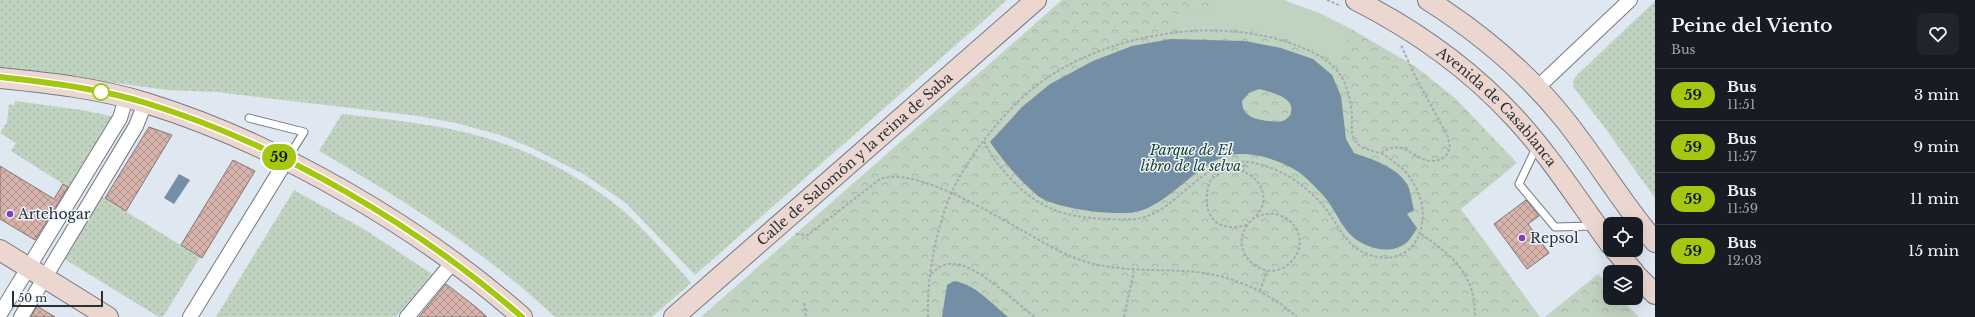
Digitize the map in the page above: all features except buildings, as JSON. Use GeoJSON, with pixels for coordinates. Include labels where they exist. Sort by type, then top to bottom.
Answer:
{"type":"FeatureCollection","features":[{"type":"Feature","properties":{"kind":"street","name":"Calle de Salomón y la reina de Saba"},"geometry":{"type":"LineString","coordinates":[[674,317],[1036,0]]}},
{"type":"Feature","properties":{"kind":"street"},"geometry":{"type":"LineString","coordinates":[[1428,0],[1465,24],[1509,59],[1538,88],[1573,131],[1629,210],[1655,242]]}},
{"type":"Feature","properties":{"kind":"street"},"geometry":{"type":"LineString","coordinates":[[1538,88],[1630,0]]}},
{"type":"Feature","properties":{"kind":"street","name":"Avenida de Casablanca"},"geometry":{"type":"LineString","coordinates":[[1352,4],[1384,14],[1416,34],[1454,62],[1484,87],[1516,119],[1554,166],[1603,234]]}},
{"type":"Feature","properties":{"kind":"street"},"geometry":{"type":"LineString","coordinates":[[0,78],[57,84],[126,98],[145,103],[217,129],[286,161],[345,192],[453,262],[522,317]]}},
{"type":"Feature","properties":{"kind":"street"},"geometry":{"type":"LineString","coordinates":[[0,314],[118,121],[126,98]]}},
{"type":"Feature","properties":{"kind":"street"},"geometry":{"type":"LineString","coordinates":[[20,317],[46,278],[136,126],[145,103]]}},
{"type":"Feature","properties":{"kind":"street"},"geometry":{"type":"LineString","coordinates":[[118,121],[136,126]]}},
{"type":"Feature","properties":{"kind":"street"},"geometry":{"type":"LineString","coordinates":[[190,317],[286,161]]}},
{"type":"Feature","properties":{"kind":"street"},"geometry":{"type":"LineString","coordinates":[[0,250],[108,317]]}},
{"type":"Feature","properties":{"kind":"street"},"geometry":{"type":"LineString","coordinates":[[1621,257],[1628,265]]}},
{"type":"Feature","properties":{"kind":"street"},"geometry":{"type":"LineString","coordinates":[[407,317],[453,262]]}},
{"type":"Feature","properties":{"kind":"street"},"geometry":{"type":"LineString","coordinates":[[1643,282],[1655,294]]}},
{"type":"Feature","properties":{"kind":"lane"},"geometry":{"type":"LineString","coordinates":[[249,118],[304,132],[286,161]]}},
{"type":"Feature","properties":{"kind":"lane"},"geometry":{"type":"LineString","coordinates":[[1537,146],[1519,184],[1555,227],[1597,226]]}},
{"type":"Feature","properties":{"kind":"path"},"geometry":{"type":"LineString","coordinates":[[1327,0],[1352,4]]}},
{"type":"Feature","properties":{"kind":"path"},"geometry":{"type":"LineString","coordinates":[[928,317],[930,274],[936,243],[952,192],[984,142],[997,123],[1032,89],[1082,59],[1130,41],[1188,30],[1237,32],[1282,41],[1298,46],[1327,60],[1338,70],[1349,94],[1354,139],[1359,145],[1369,151],[1381,153],[1408,174],[1416,188],[1423,212],[1421,234],[1412,246],[1398,256],[1380,257],[1369,255],[1348,242],[1326,208],[1297,180],[1270,167],[1245,162],[1220,165],[1187,187],[1172,202],[1145,217],[1125,219],[1080,216],[1049,209],[1025,195],[996,163],[984,142]]}},
{"type":"Feature","properties":{"kind":"path"},"geometry":{"type":"LineString","coordinates":[[1381,153],[1387,149],[1399,147],[1426,162],[1432,162],[1446,156],[1450,148],[1448,137],[1414,74],[1400,42]]}},
{"type":"Feature","properties":{"kind":"path"},"geometry":{"type":"LineString","coordinates":[[1243,172],[1245,162]]}},
{"type":"Feature","properties":{"kind":"path"},"geometry":{"type":"LineString","coordinates":[[1209,172],[1211,179],[1205,199],[1207,209],[1219,224],[1237,228],[1247,225],[1257,216],[1263,204],[1263,194],[1260,186],[1254,178],[1237,170],[1227,171],[1211,179]]}},
{"type":"Feature","properties":{"kind":"path"},"geometry":{"type":"LineString","coordinates":[[796,234],[808,235],[880,179],[890,176],[902,176],[952,192],[1039,241],[1071,256],[1106,267],[1134,271],[1201,272],[1229,278],[1260,291],[1281,304],[1297,317]]}},
{"type":"Feature","properties":{"kind":"path"},"geometry":{"type":"LineString","coordinates":[[1247,225],[1242,237],[1243,252],[1255,267],[1267,271],[1283,268],[1290,263],[1296,256],[1299,247],[1299,237],[1294,224],[1283,215],[1273,213],[1257,216]]}},
{"type":"Feature","properties":{"kind":"path"},"geometry":{"type":"LineString","coordinates":[[1421,234],[1449,254],[1467,276],[1474,296],[1475,317]]}},
{"type":"Feature","properties":{"kind":"path"},"geometry":{"type":"LineString","coordinates":[[930,274],[937,268],[950,264],[971,269],[1035,317]]}},
{"type":"Feature","properties":{"kind":"path"},"geometry":{"type":"LineString","coordinates":[[1124,317],[1134,271]]}},
{"type":"Feature","properties":{"kind":"path"},"geometry":{"type":"LineString","coordinates":[[1260,291],[1267,271]]}},
{"type":"Feature","properties":{"kind":"path"},"geometry":{"type":"LineString","coordinates":[[804,303],[806,317]]}},
{"type":"Feature","properties":{"kind":"green space"},"geometry":{"type":"Polygon","coordinates":[[[0,0],[1007,0],[695,275],[626,203],[585,175],[528,146],[500,135],[456,123],[418,116],[217,92],[167,90],[0,67],[0,0]]]}},
{"type":"Feature","properties":{"kind":"green space","name":"Parque de El libro de la selva"},"geometry":{"type":"Polygon","coordinates":[[[1062,0],[1283,0],[1319,13],[1353,30],[1416,67],[1456,99],[1517,163],[1461,209],[1540,317],[701,317],[1062,0]]]}},
{"type":"Feature","properties":{"kind":"green space"},"geometry":{"type":"Polygon","coordinates":[[[1216,0],[1283,0],[1319,13],[1353,30],[1333,60],[1296,43],[1253,31],[1230,27],[1208,26],[1187,26],[1167,29],[1171,12],[1179,14],[1181,7],[1213,13],[1216,0]]]}},
{"type":"Feature","properties":{"kind":"green space"},"geometry":{"type":"Polygon","coordinates":[[[1655,1],[1655,198],[1605,128],[1574,88],[1573,82],[1575,77],[1655,1]]]}},
{"type":"Feature","properties":{"kind":"green space"},"geometry":{"type":"Polygon","coordinates":[[[15,101],[82,110],[115,117],[71,189],[11,151],[16,143],[0,133],[7,122],[9,104],[14,105],[15,101]]]}},
{"type":"Feature","properties":{"kind":"green space"},"geometry":{"type":"Polygon","coordinates":[[[342,114],[421,124],[468,133],[510,146],[552,164],[610,200],[627,214],[652,239],[691,283],[652,317],[555,317],[500,270],[442,227],[412,207],[319,151],[342,114]]]}},
{"type":"Feature","properties":{"kind":"green space"},"geometry":{"type":"Polygon","coordinates":[[[294,190],[367,231],[432,274],[396,317],[216,317],[294,190]]]}},
{"type":"Feature","properties":{"kind":"green space"},"geometry":{"type":"Polygon","coordinates":[[[99,195],[200,257],[163,317],[159,317],[61,257],[99,195]]]}},
{"type":"Feature","properties":{"kind":"green space"},"geometry":{"type":"Polygon","coordinates":[[[1598,274],[1603,279],[1603,305],[1627,305],[1639,317],[1545,317],[1598,274]]]}},
{"type":"Feature","properties":{"kind":"water"},"geometry":{"type":"Polygon","coordinates":[[[1171,39],[1245,41],[1281,48],[1313,59],[1332,75],[1341,96],[1346,139],[1354,153],[1377,161],[1392,169],[1408,186],[1414,210],[1407,214],[1417,228],[1412,236],[1406,243],[1393,249],[1379,249],[1365,245],[1349,233],[1342,225],[1325,197],[1301,174],[1282,163],[1254,155],[1239,154],[1212,162],[1152,206],[1136,212],[1115,213],[1067,207],[1055,204],[1038,196],[1012,170],[990,142],[1022,107],[1050,84],[1093,61],[1132,46],[1171,39]],[[1259,89],[1249,93],[1242,101],[1243,108],[1248,115],[1256,119],[1280,122],[1290,115],[1291,107],[1286,99],[1259,89]]]}},
{"type":"Feature","properties":{"kind":"water"},"geometry":{"type":"Polygon","coordinates":[[[179,174],[190,180],[174,204],[164,198],[179,174]]]}},
{"type":"Feature","properties":{"kind":"water"},"geometry":{"type":"Polygon","coordinates":[[[954,281],[976,290],[1008,317],[942,317],[947,285],[954,281]]]}},
{"type":"Feature","properties":{"kind":"bus line","name":"59"},"geometry":{"type":"LineString","coordinates":[[0,77],[86,89],[145,103],[191,118],[265,150],[345,192],[404,229],[453,262],[522,317]]}},
{"type":"Feature","properties":{"kind":"place","name":"Artehogar"},"geometry":{"type":"Point","coordinates":[10,214]}},
{"type":"Feature","properties":{"kind":"place","name":"Repsol"},"geometry":{"type":"Point","coordinates":[1522,238]}}]}
